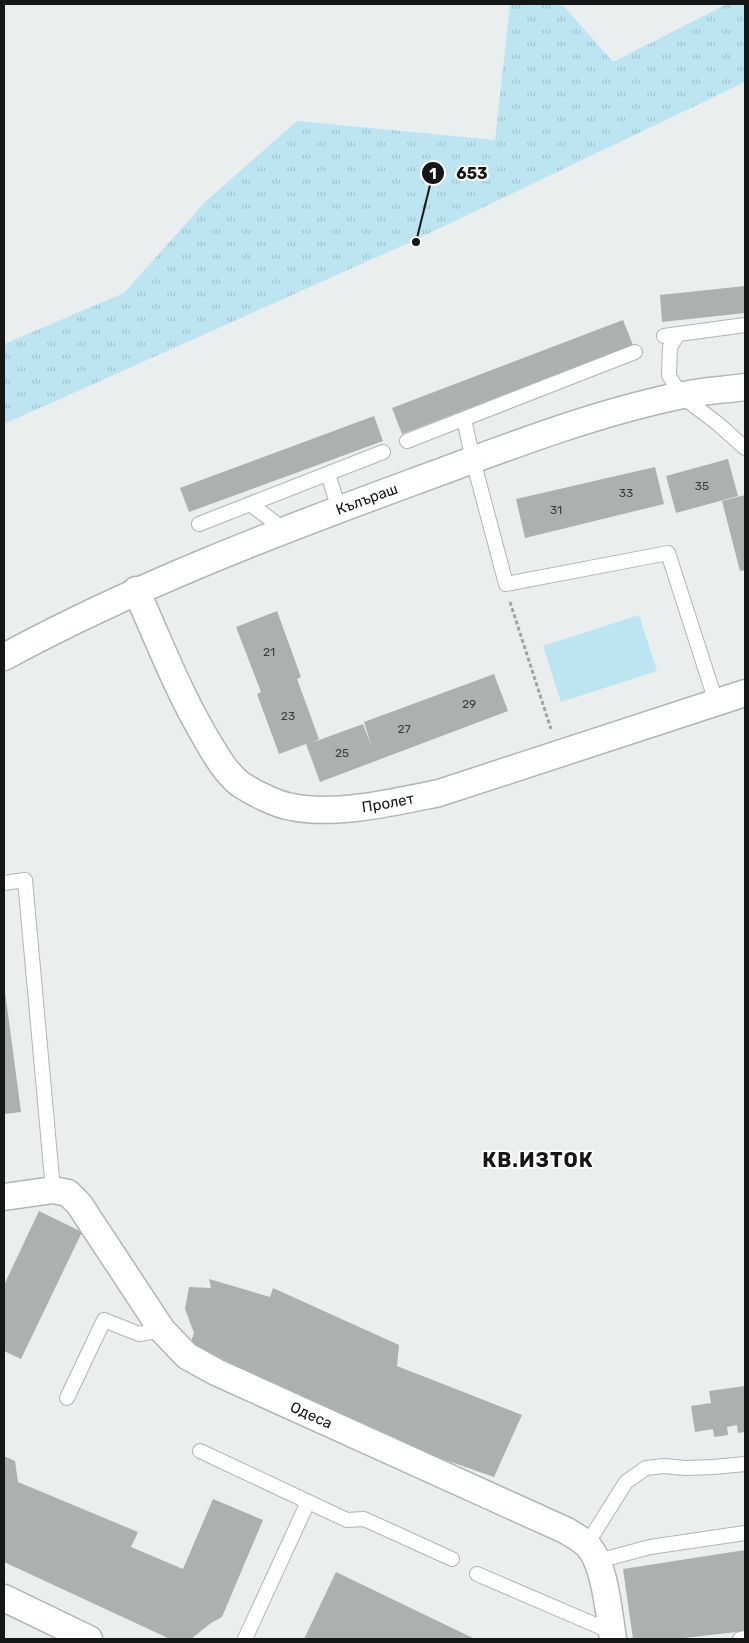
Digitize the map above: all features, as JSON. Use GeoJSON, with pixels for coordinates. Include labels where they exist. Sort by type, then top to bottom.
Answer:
{"type":"FeatureCollection","features":[{"type":"Feature","properties":{"kind":"street","name":"Кълъраш"},"geometry":{"type":"LineString","coordinates":[[4,656],[60,626],[136,590],[339,509],[473,460],[585,421],[680,395],[745,387]]}},
{"type":"Feature","properties":{"kind":"street","name":"Пролет"},"geometry":{"type":"LineString","coordinates":[[136,590],[190,712],[219,761],[240,784],[264,797],[291,807],[333,810],[387,804],[439,793],[745,693]]}},
{"type":"Feature","properties":{"kind":"street"},"geometry":{"type":"LineString","coordinates":[[4,1197],[53,1190]]}},
{"type":"Feature","properties":{"kind":"street","name":"Одеса"},"geometry":{"type":"LineString","coordinates":[[53,1190],[68,1193],[79,1204],[162,1330],[187,1356],[216,1372],[558,1527],[592,1553]]}},
{"type":"Feature","properties":{"kind":"street"},"geometry":{"type":"LineString","coordinates":[[592,1553],[604,1584],[612,1636]]}},
{"type":"Feature","properties":{"kind":"street"},"geometry":{"type":"LineString","coordinates":[[4,1598],[79,1637]]}},
{"type":"Feature","properties":{"kind":"lane"},"geometry":{"type":"LineString","coordinates":[[745,325],[671,335],[669,376],[680,395],[717,423],[745,448]]}},
{"type":"Feature","properties":{"kind":"lane"},"geometry":{"type":"LineString","coordinates":[[407,441],[635,352]]}},
{"type":"Feature","properties":{"kind":"lane"},"geometry":{"type":"LineString","coordinates":[[464,419],[506,584],[668,553],[716,702]]}},
{"type":"Feature","properties":{"kind":"lane"},"geometry":{"type":"LineString","coordinates":[[200,524],[382,452]]}},
{"type":"Feature","properties":{"kind":"lane"},"geometry":{"type":"LineString","coordinates":[[328,474],[339,509]]}},
{"type":"Feature","properties":{"kind":"lane"},"geometry":{"type":"LineString","coordinates":[[250,504],[285,530]]}},
{"type":"Feature","properties":{"kind":"lane"},"geometry":{"type":"LineString","coordinates":[[4,883],[25,880],[53,1190]]}},
{"type":"Feature","properties":{"kind":"lane"},"geometry":{"type":"LineString","coordinates":[[68,1398],[104,1320],[139,1334],[162,1330]]}},
{"type":"Feature","properties":{"kind":"lane"},"geometry":{"type":"LineString","coordinates":[[200,1451],[348,1520],[364,1519],[452,1559]]}},
{"type":"Feature","properties":{"kind":"lane"},"geometry":{"type":"LineString","coordinates":[[592,1553],[626,1482],[646,1468],[664,1466],[704,1468],[745,1464]]}},
{"type":"Feature","properties":{"kind":"lane"},"geometry":{"type":"LineString","coordinates":[[245,1639],[308,1502]]}},
{"type":"Feature","properties":{"kind":"lane"},"geometry":{"type":"LineString","coordinates":[[592,1553],[745,1534]]}},
{"type":"Feature","properties":{"kind":"lane"},"geometry":{"type":"LineString","coordinates":[[477,1574],[612,1636]]}},
{"type":"Feature","properties":{"kind":"lane"},"geometry":{"type":"LineString","coordinates":[[740,1639],[745,1638]]}},
{"type":"Feature","properties":{"kind":"path"},"geometry":{"type":"LineString","coordinates":[[506,584],[512,609],[560,753]]}},
{"type":"Feature","properties":{"kind":"green space"},"geometry":{"type":"Polygon","coordinates":[[[510,4],[562,4],[613,62],[727,4],[745,4],[745,82],[415,240],[4,424],[4,344],[124,293],[206,201],[297,121],[495,140],[510,4]]]}},
{"type":"Feature","properties":{"kind":"green space"},"geometry":{"type":"Polygon","coordinates":[[[639,615],[657,671],[561,702],[543,646],[639,615]]]}},
{"type":"Feature","properties":{"kind":"building"},"geometry":{"type":"Polygon","coordinates":[[[745,286],[745,313],[662,322],[660,295],[745,286]]]}},
{"type":"Feature","properties":{"kind":"building"},"geometry":{"type":"Polygon","coordinates":[[[623,320],[633,345],[402,434],[392,408],[623,320]]]}},
{"type":"Feature","properties":{"kind":"building"},"geometry":{"type":"Polygon","coordinates":[[[374,416],[383,441],[189,512],[180,488],[374,416]]]}},
{"type":"Feature","properties":{"kind":"building"},"geometry":{"type":"Polygon","coordinates":[[[728,459],[738,496],[676,513],[666,476],[728,459]]]}},
{"type":"Feature","properties":{"kind":"building"},"geometry":{"type":"Polygon","coordinates":[[[655,467],[664,504],[525,538],[516,499],[655,467]]]}},
{"type":"Feature","properties":{"kind":"building"},"geometry":{"type":"Polygon","coordinates":[[[745,495],[745,570],[740,571],[722,501],[745,495]]]}},
{"type":"Feature","properties":{"kind":"building"},"geometry":{"type":"Polygon","coordinates":[[[277,611],[301,677],[297,679],[319,739],[311,743],[363,724],[372,748],[364,722],[494,674],[508,711],[320,782],[306,744],[279,754],[257,694],[261,692],[236,627],[277,611]]]}},
{"type":"Feature","properties":{"kind":"building"},"geometry":{"type":"Polygon","coordinates":[[[4,984],[21,1112],[4,1114],[4,984]]]}},
{"type":"Feature","properties":{"kind":"building"},"geometry":{"type":"Polygon","coordinates":[[[39,1211],[82,1232],[21,1359],[4,1351],[4,1285],[39,1211]]]}},
{"type":"Feature","properties":{"kind":"building"},"geometry":{"type":"Polygon","coordinates":[[[209,1279],[270,1297],[273,1288],[399,1345],[397,1366],[522,1415],[494,1477],[431,1455],[189,1347],[194,1333],[185,1309],[189,1287],[211,1288],[209,1279]]]}},
{"type":"Feature","properties":{"kind":"building"},"geometry":{"type":"Polygon","coordinates":[[[745,1386],[745,1432],[738,1433],[737,1425],[727,1427],[728,1435],[714,1437],[713,1429],[695,1432],[691,1406],[711,1403],[709,1391],[745,1386]]]}},
{"type":"Feature","properties":{"kind":"building"},"geometry":{"type":"Polygon","coordinates":[[[4,1456],[15,1461],[18,1482],[138,1532],[131,1547],[183,1569],[213,1499],[263,1520],[222,1617],[191,1639],[170,1639],[4,1562],[4,1456]]]}},
{"type":"Feature","properties":{"kind":"building"},"geometry":{"type":"Polygon","coordinates":[[[745,1550],[745,1631],[676,1639],[633,1639],[623,1569],[745,1550]]]}},
{"type":"Feature","properties":{"kind":"building"},"geometry":{"type":"Polygon","coordinates":[[[336,1572],[475,1639],[304,1639],[336,1572]]]}},
{"type":"Feature","properties":{"kind":"place","name":"653"},"geometry":{"type":"Point","coordinates":[416,242]}},
{"type":"Feature","properties":{"kind":"district","name":"КВ.ИЗТОК"},"geometry":{"type":"Point","coordinates":[538,1160]}}]}
